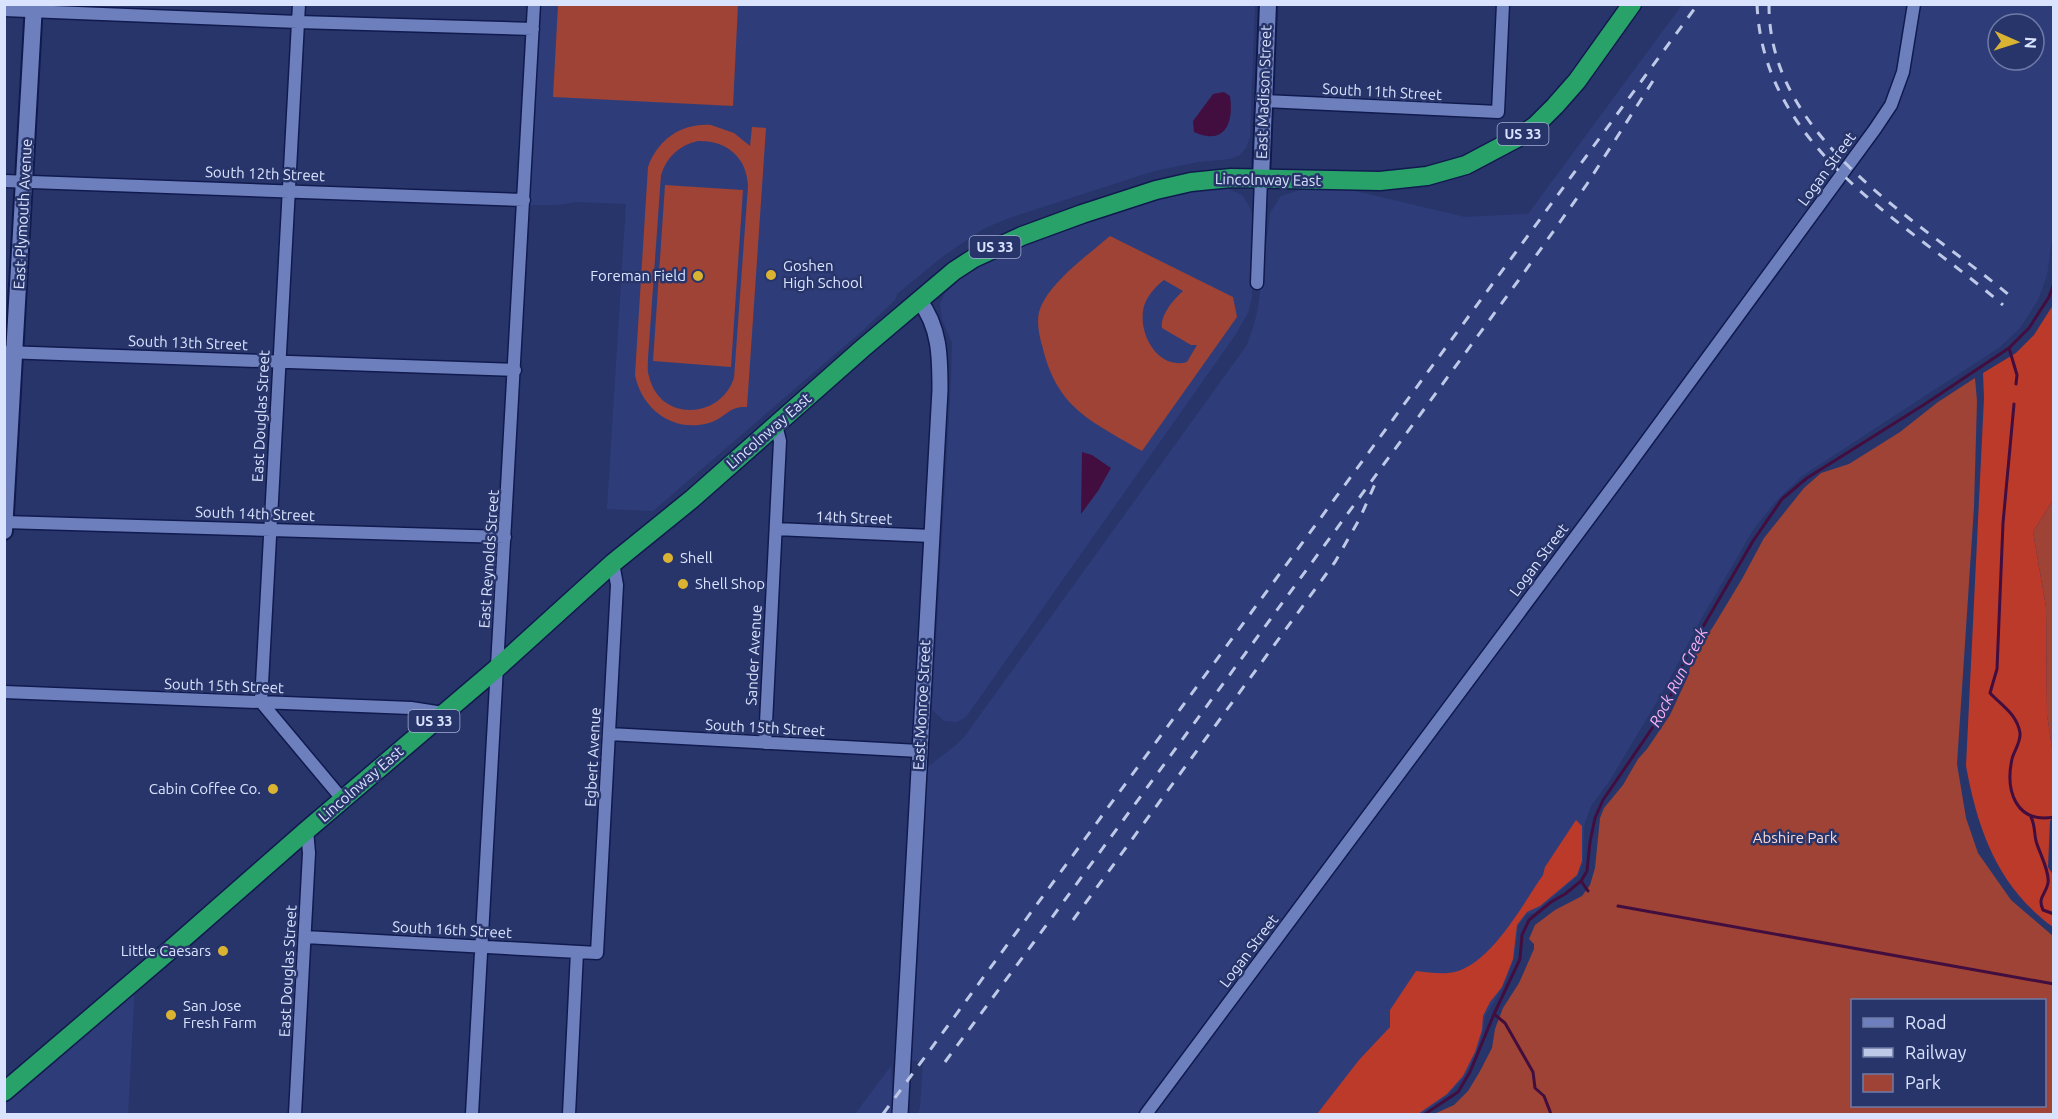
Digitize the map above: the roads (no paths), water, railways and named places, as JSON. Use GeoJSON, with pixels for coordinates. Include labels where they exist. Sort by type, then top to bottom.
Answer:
{"type":"FeatureCollection","features":[{"type":"Feature","properties":{"kind":"highway","name":"Lincolnway East"},"geometry":{"type":"LineString","coordinates":[[4,1092],[496,669],[613,563],[692,499],[941,280],[974,258],[1022,236],[1156,190],[1191,182],[1231,178],[1380,181],[1446,172],[1483,157],[1535,126],[1577,81],[1632,4]]}},
{"type":"Feature","properties":{"kind":"main road","name":"East Madison Street"},"geometry":{"type":"LineString","coordinates":[[1261,179],[1268,4]]}},
{"type":"Feature","properties":{"kind":"main road","name":"East Plymouth Avenue"},"geometry":{"type":"LineString","coordinates":[[4,531],[10,352],[24,181],[34,8]]}},
{"type":"Feature","properties":{"kind":"street","name":"East Douglas Street"},"geometry":{"type":"LineString","coordinates":[[261,702],[299,4]]}},
{"type":"Feature","properties":{"kind":"street","name":"East Reynolds Street"},"geometry":{"type":"LineString","coordinates":[[472,1114],[534,4]]}},
{"type":"Feature","properties":{"kind":"street","name":"South 11th Street"},"geometry":{"type":"LineString","coordinates":[[1264,101],[1498,112],[1503,4]]}},
{"type":"Feature","properties":{"kind":"street","name":"Logan Street"},"geometry":{"type":"LineString","coordinates":[[1146,1114],[1631,462],[1875,129],[1891,105],[1900,80],[1907,52],[1914,4]]}},
{"type":"Feature","properties":{"kind":"street"},"geometry":{"type":"LineString","coordinates":[[4,10],[34,8],[298,22],[533,29]]}},
{"type":"Feature","properties":{"kind":"street"},"geometry":{"type":"LineString","coordinates":[[1257,283],[1261,179]]}},
{"type":"Feature","properties":{"kind":"street","name":"South 12th Street"},"geometry":{"type":"LineString","coordinates":[[4,181],[524,200]]}},
{"type":"Feature","properties":{"kind":"street","name":"East Monroe Street"},"geometry":{"type":"LineString","coordinates":[[900,1114],[940,360],[935,328],[928,312],[919,300]]}},
{"type":"Feature","properties":{"kind":"street","name":"South 13th Street"},"geometry":{"type":"LineString","coordinates":[[10,352],[515,370]]}},
{"type":"Feature","properties":{"kind":"street","name":"Sander Avenue"},"geometry":{"type":"LineString","coordinates":[[765,743],[780,441],[776,425]]}},
{"type":"Feature","properties":{"kind":"street","name":"South 14th Street"},"geometry":{"type":"LineString","coordinates":[[5,522],[505,537]]}},
{"type":"Feature","properties":{"kind":"street","name":"14th Street"},"geometry":{"type":"LineString","coordinates":[[776,529],[931,536]]}},
{"type":"Feature","properties":{"kind":"street","name":"Egbert Avenue"},"geometry":{"type":"LineString","coordinates":[[597,953],[617,585],[613,563]]}},
{"type":"Feature","properties":{"kind":"street","name":"South 15th Street"},"geometry":{"type":"LineString","coordinates":[[4,692],[411,708],[443,713]]}},
{"type":"Feature","properties":{"kind":"street"},"geometry":{"type":"LineString","coordinates":[[261,702],[343,800]]}},
{"type":"Feature","properties":{"kind":"street","name":"South 15th Street"},"geometry":{"type":"LineString","coordinates":[[609,734],[919,751]]}},
{"type":"Feature","properties":{"kind":"street","name":"East Douglas Street"},"geometry":{"type":"LineString","coordinates":[[295,1114],[309,852],[307,830]]}},
{"type":"Feature","properties":{"kind":"street","name":"South 16th Street"},"geometry":{"type":"LineString","coordinates":[[305,937],[597,953]]}},
{"type":"Feature","properties":{"kind":"street"},"geometry":{"type":"LineString","coordinates":[[569,1114],[578,952]]}},
{"type":"Feature","properties":{"kind":"waterway","name":"Rock Run Creek"},"geometry":{"type":"LineString","coordinates":[[1425,1114],[1458,1092],[1470,1072],[1520,959],[1522,935],[1529,920],[1581,881],[1587,871],[1595,818],[1603,800],[1666,708],[1687,654],[1753,541],[1782,499],[1807,478],[2009,348],[2029,328],[2049,297],[2054,283]]}},
{"type":"Feature","properties":{"kind":"waterway"},"geometry":{"type":"LineString","coordinates":[[2009,348],[2017,375],[2016,384]]}},
{"type":"Feature","properties":{"kind":"waterway"},"geometry":{"type":"LineString","coordinates":[[2014,404],[2003,523],[1997,669],[1990,693],[2012,715],[2020,733],[2010,771],[2010,783],[2016,803],[2030,815],[2041,818],[2054,817]]}},
{"type":"Feature","properties":{"kind":"waterway"},"geometry":{"type":"LineString","coordinates":[[2031,817],[2048,878],[2041,906],[2043,910],[2054,914]]}},
{"type":"Feature","properties":{"kind":"waterway"},"geometry":{"type":"LineString","coordinates":[[1581,881],[1588,891]]}},
{"type":"Feature","properties":{"kind":"waterway"},"geometry":{"type":"LineString","coordinates":[[1618,906],[2054,984]]}},
{"type":"Feature","properties":{"kind":"waterway"},"geometry":{"type":"LineString","coordinates":[[1494,1014],[1505,1023],[1533,1072],[1535,1088],[1544,1096],[1551,1114]]}},
{"type":"Feature","properties":{"kind":"railway"},"geometry":{"type":"LineString","coordinates":[[883,1114],[1698,4]]}},
{"type":"Feature","properties":{"kind":"railway"},"geometry":{"type":"LineString","coordinates":[[1757,4],[1765,55],[1784,101],[1812,141],[1846,178],[1884,211],[2003,305]]}},
{"type":"Feature","properties":{"kind":"railway"},"geometry":{"type":"LineString","coordinates":[[1769,4],[1775,52],[1793,96],[1821,136],[1854,172],[1893,205],[2009,295]]}},
{"type":"Feature","properties":{"kind":"railway"},"geometry":{"type":"LineString","coordinates":[[945,1062],[1518,281],[1587,184],[1658,73]]}},
{"type":"Feature","properties":{"kind":"railway"},"geometry":{"type":"LineString","coordinates":[[1073,920],[1335,562],[1360,518],[1375,484]]}},
{"type":"Feature","properties":{"kind":"place","name":"Goshen High School"},"geometry":{"type":"Point","coordinates":[771,275]}},
{"type":"Feature","properties":{"kind":"place","name":"Foreman Field"},"geometry":{"type":"Point","coordinates":[698,276]}},
{"type":"Feature","properties":{"kind":"place","name":"Shell"},"geometry":{"type":"Point","coordinates":[668,558]}},
{"type":"Feature","properties":{"kind":"place","name":"Shell Shop"},"geometry":{"type":"Point","coordinates":[683,584]}},
{"type":"Feature","properties":{"kind":"place","name":"Cabin Coffee Co."},"geometry":{"type":"Point","coordinates":[273,789]}},
{"type":"Feature","properties":{"kind":"place","name":"Little Caesars"},"geometry":{"type":"Point","coordinates":[223,951]}},
{"type":"Feature","properties":{"kind":"place","name":"San Jose Fresh Farm"},"geometry":{"type":"Point","coordinates":[171,1015]}},
{"type":"Feature","properties":{"kind":"park label","name":"Abshire Park"},"geometry":{"type":"Point","coordinates":[1795,838]}}]}
